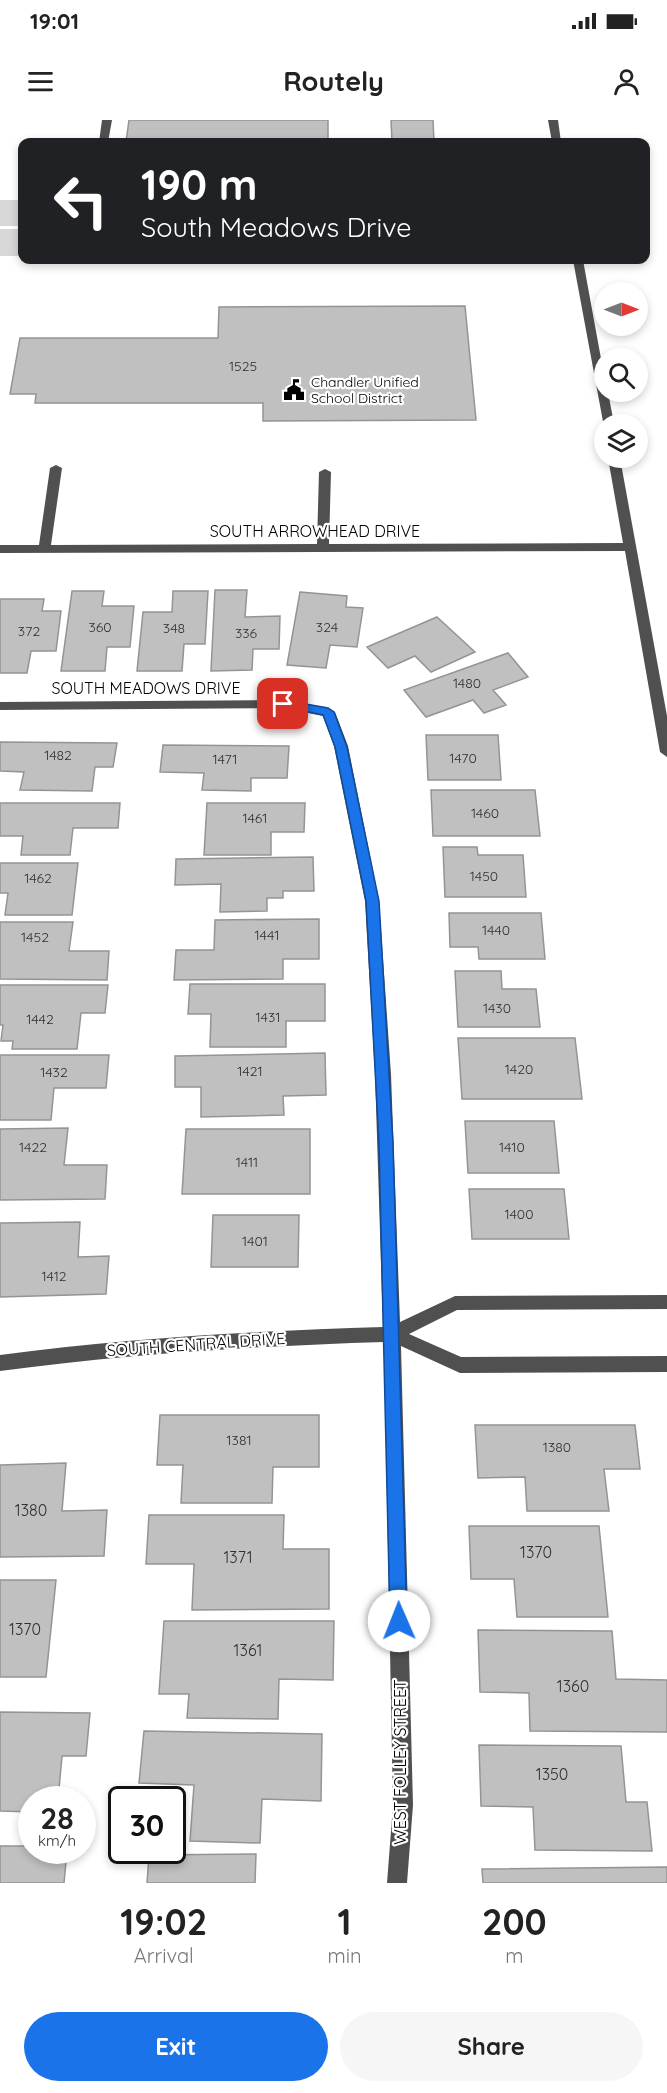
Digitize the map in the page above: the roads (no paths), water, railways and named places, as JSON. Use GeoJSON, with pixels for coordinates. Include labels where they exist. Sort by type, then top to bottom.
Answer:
{"type":"FeatureCollection","features":[{"type":"Feature","properties":{"kind":"street"},"geometry":{"type":"LineString","coordinates":[[105,138],[108,120]]}},
{"type":"Feature","properties":{"kind":"street"},"geometry":{"type":"LineString","coordinates":[[553,120],[556,138]]}},
{"type":"Feature","properties":{"kind":"street"},"geometry":{"type":"LineString","coordinates":[[579,264],[606,414]]}},
{"type":"Feature","properties":{"kind":"street"},"geometry":{"type":"LineString","coordinates":[[44,549],[56,468]]}},
{"type":"Feature","properties":{"kind":"street"},"geometry":{"type":"LineString","coordinates":[[616,468],[667,752]]}},
{"type":"Feature","properties":{"kind":"street"},"geometry":{"type":"LineString","coordinates":[[323,547],[325,472]]}},
{"type":"Feature","properties":{"kind":"street","name":"SOUTH ARROWHEAD DRIVE"},"geometry":{"type":"LineString","coordinates":[[0,549],[631,547]]}},
{"type":"Feature","properties":{"kind":"street","name":"SOUTH MEADOWS DRIVE"},"geometry":{"type":"LineString","coordinates":[[0,706],[283,704],[328,712]]}},
{"type":"Feature","properties":{"kind":"street","name":"WEST FOLLEY STREET"},"geometry":{"type":"LineString","coordinates":[[328,712],[341,747],[372,901],[383,1074],[392,1334],[403,1805],[397,1883]]}},
{"type":"Feature","properties":{"kind":"street","name":"SOUTH CENTRAL DRIVE"},"geometry":{"type":"LineString","coordinates":[[0,1363],[75,1353],[238,1339],[392,1334],[455,1304],[667,1302]]}},
{"type":"Feature","properties":{"kind":"street","name":"SOUTH CENTRAL DRIVE"},"geometry":{"type":"LineString","coordinates":[[392,1334],[460,1365],[667,1364]]}},
{"type":"Feature","properties":{"kind":"place","name":"Chandler Unified School District"},"geometry":{"type":"Point","coordinates":[294,390]}}]}
